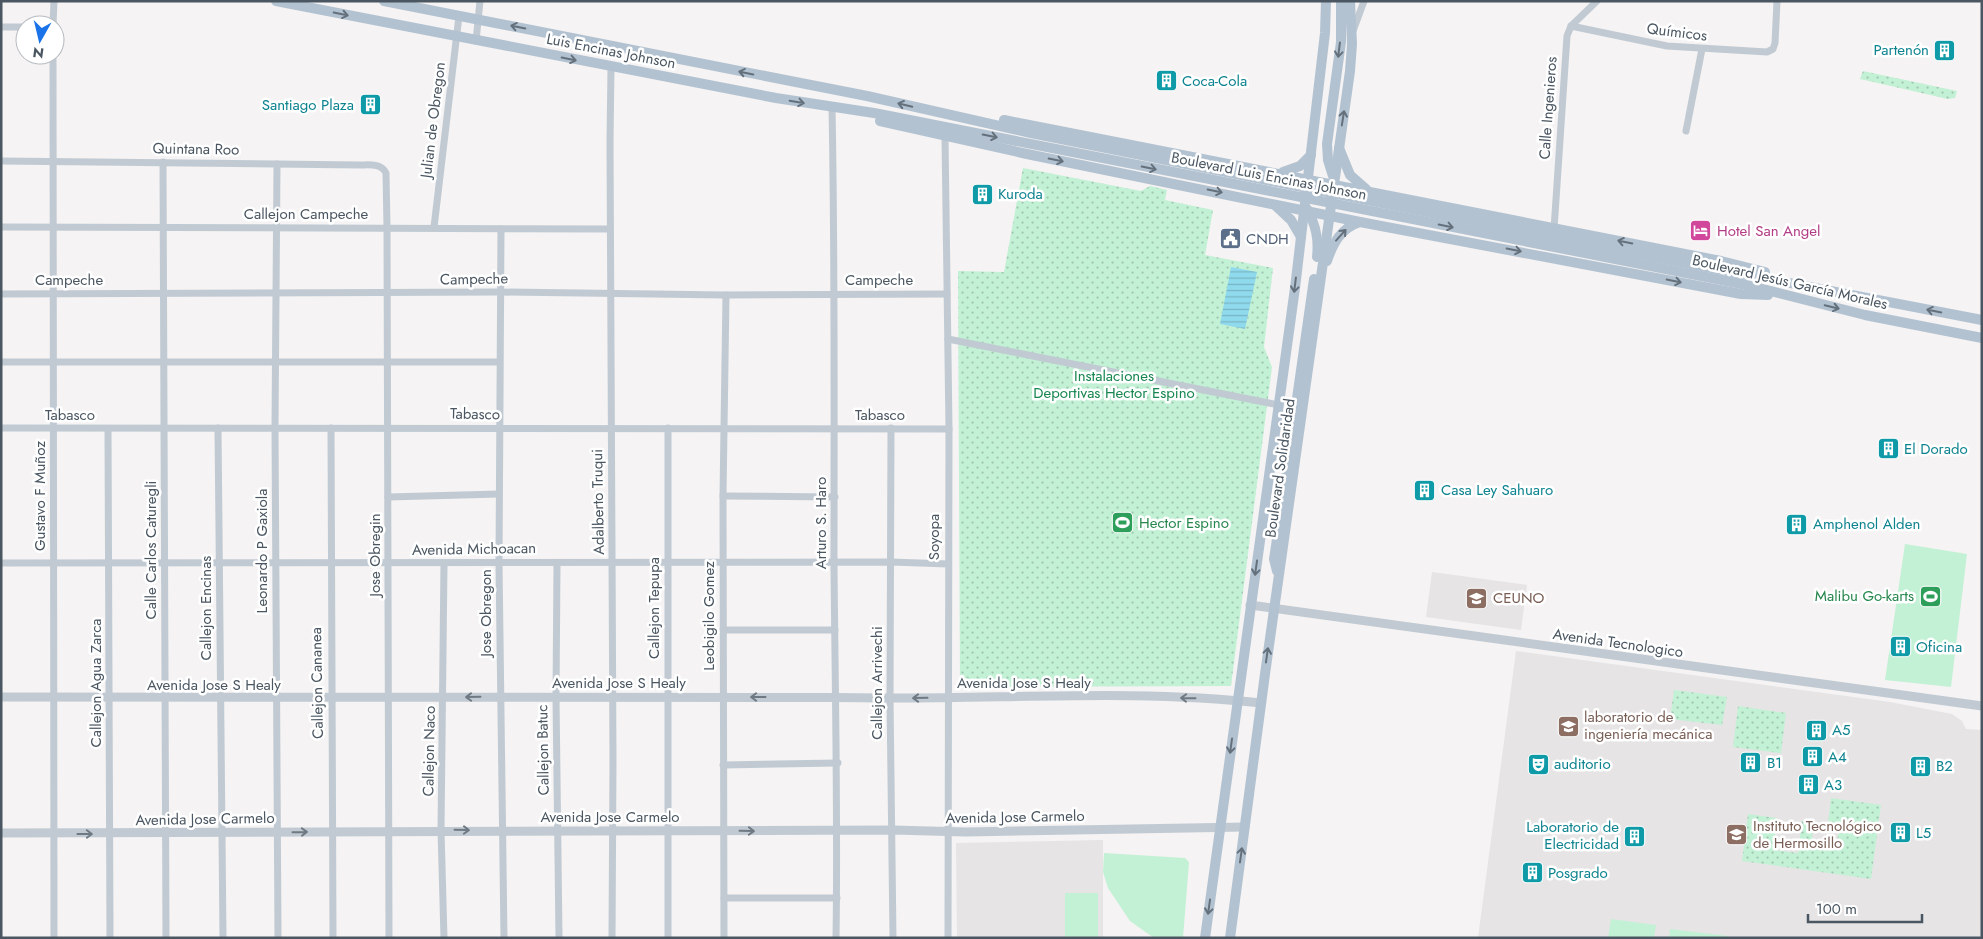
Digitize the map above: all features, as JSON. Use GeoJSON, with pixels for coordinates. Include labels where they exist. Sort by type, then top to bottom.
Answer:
{"type":"FeatureCollection","features":[{"type":"Feature","properties":{"kind":"main road","name":"Luis Encinas Johnson"},"geometry":{"type":"LineString","coordinates":[[276,1],[456,38],[835,109],[874,113],[944,132]]}},
{"type":"Feature","properties":{"kind":"main road"},"geometry":{"type":"LineString","coordinates":[[301,6],[319,1]]}},
{"type":"Feature","properties":{"kind":"main road","name":"Luis Encinas Johnson"},"geometry":{"type":"LineString","coordinates":[[384,1],[953,115],[1031,133]]}},
{"type":"Feature","properties":{"kind":"main road","name":"Boulevard Solidaridad"},"geometry":{"type":"LineString","coordinates":[[1205,938],[1301,237],[1326,1]]}},
{"type":"Feature","properties":{"kind":"main road"},"geometry":{"type":"LineString","coordinates":[[1341,1],[1340,42],[1327,144],[1332,174],[1342,190],[1355,201],[1413,220]]}},
{"type":"Feature","properties":{"kind":"main road","name":"Boulevard Solidaridad"},"geometry":{"type":"LineString","coordinates":[[1230,938],[1347,87],[1352,36],[1350,1]]}},
{"type":"Feature","properties":{"kind":"main road"},"geometry":{"type":"LineString","coordinates":[[1318,84],[1333,89],[1347,87]]}},
{"type":"Feature","properties":{"kind":"main road"},"geometry":{"type":"LineString","coordinates":[[953,115],[1008,121],[1721,261],[1769,273],[1808,287]]}},
{"type":"Feature","properties":{"kind":"main road"},"geometry":{"type":"LineString","coordinates":[[944,132],[1328,216],[1741,294],[1784,296]]}},
{"type":"Feature","properties":{"kind":"main road","name":"Boulevard Luis Encinas Johnson"},"geometry":{"type":"LineString","coordinates":[[944,132],[1413,220],[1592,250]]}},
{"type":"Feature","properties":{"kind":"main road","name":"Boulevard Luis Encinas Johnson"},"geometry":{"type":"LineString","coordinates":[[1031,133],[1229,172],[1592,250]]}},
{"type":"Feature","properties":{"kind":"main road"},"geometry":{"type":"LineString","coordinates":[[1338,145],[1350,175],[1368,191]]}},
{"type":"Feature","properties":{"kind":"main road"},"geometry":{"type":"LineString","coordinates":[[1279,173],[1300,166],[1311,155]]}},
{"type":"Feature","properties":{"kind":"main road"},"geometry":{"type":"LineString","coordinates":[[1229,172],[1295,199],[1306,208],[1314,220],[1318,234],[1318,251],[1274,559],[1279,577]]}},
{"type":"Feature","properties":{"kind":"main road"},"geometry":{"type":"LineString","coordinates":[[1273,204],[1286,213],[1301,237]]}},
{"type":"Feature","properties":{"kind":"main road"},"geometry":{"type":"LineString","coordinates":[[1321,278],[1338,237],[1353,224],[1360,222]]}},
{"type":"Feature","properties":{"kind":"main road","name":"Boulevard Jesús García Morales"},"geometry":{"type":"LineString","coordinates":[[1592,250],[1808,287],[1982,320]]}},
{"type":"Feature","properties":{"kind":"main road","name":"Boulevard Jesús García Morales"},"geometry":{"type":"LineString","coordinates":[[1592,250],[1865,315],[1982,338]]}},
{"type":"Feature","properties":{"kind":"street"},"geometry":{"type":"LineString","coordinates":[[53,15],[54,1]]}},
{"type":"Feature","properties":{"kind":"street"},"geometry":{"type":"LineString","coordinates":[[476,41],[480,1]]}},
{"type":"Feature","properties":{"kind":"street"},"geometry":{"type":"LineString","coordinates":[[1352,36],[1364,1]]}},
{"type":"Feature","properties":{"kind":"street"},"geometry":{"type":"LineString","coordinates":[[1571,26],[1597,1]]}},
{"type":"Feature","properties":{"kind":"street","name":"Químicos"},"geometry":{"type":"LineString","coordinates":[[1571,26],[1644,42],[1702,49],[1762,53],[1770,52],[1775,43],[1777,1]]}},
{"type":"Feature","properties":{"kind":"street","name":"Julian de Obregon"},"geometry":{"type":"LineString","coordinates":[[434,228],[459,16]]}},
{"type":"Feature","properties":{"kind":"street","name":"Calle Ingenieros"},"geometry":{"type":"LineString","coordinates":[[1554,229],[1565,47],[1571,26]]}},
{"type":"Feature","properties":{"kind":"street"},"geometry":{"type":"LineString","coordinates":[[1,27],[15,27]]}},
{"type":"Feature","properties":{"kind":"street"},"geometry":{"type":"LineString","coordinates":[[1686,131],[1702,49]]}},
{"type":"Feature","properties":{"kind":"street","name":"Gustavo F Muñoz"},"geometry":{"type":"LineString","coordinates":[[53,65],[54,938]]}},
{"type":"Feature","properties":{"kind":"street","name":"Adalberto Truqui"},"geometry":{"type":"LineString","coordinates":[[611,66],[612,938]]}},
{"type":"Feature","properties":{"kind":"street","name":"Arturo S. Haro"},"geometry":{"type":"LineString","coordinates":[[835,109],[834,562],[838,763],[836,938]]}},
{"type":"Feature","properties":{"kind":"street","name":"Soyopa"},"geometry":{"type":"LineString","coordinates":[[944,132],[949,429],[948,938]]}},
{"type":"Feature","properties":{"kind":"street","name":"Quintana Roo"},"geometry":{"type":"LineString","coordinates":[[1,161],[379,166],[386,173]]}},
{"type":"Feature","properties":{"kind":"street","name":"Calle Carlos Caturegli"},"geometry":{"type":"LineString","coordinates":[[163,162],[166,938]]}},
{"type":"Feature","properties":{"kind":"street","name":"Leonardo P Gaxiola"},"geometry":{"type":"LineString","coordinates":[[277,164],[275,428],[278,938]]}},
{"type":"Feature","properties":{"kind":"street","name":"Jose Obregin"},"geometry":{"type":"LineString","coordinates":[[386,173],[389,938]]}},
{"type":"Feature","properties":{"kind":"street","name":"Callejon Campeche"},"geometry":{"type":"LineString","coordinates":[[1,227],[610,229]]}},
{"type":"Feature","properties":{"kind":"street","name":"Jose Obregon"},"geometry":{"type":"LineString","coordinates":[[501,229],[499,563],[501,831],[504,938]]}},
{"type":"Feature","properties":{"kind":"street","name":"Campeche"},"geometry":{"type":"LineString","coordinates":[[1,294],[387,294],[500,292],[726,295],[947,294]]}},
{"type":"Feature","properties":{"kind":"street","name":"Leobigilo Gomez"},"geometry":{"type":"LineString","coordinates":[[724,938],[723,496],[726,295]]}},
{"type":"Feature","properties":{"kind":"street"},"geometry":{"type":"LineString","coordinates":[[948,340],[1279,405]]}},
{"type":"Feature","properties":{"kind":"street"},"geometry":{"type":"LineString","coordinates":[[1,362],[499,362]]}},
{"type":"Feature","properties":{"kind":"street","name":"Tabasco"},"geometry":{"type":"LineString","coordinates":[[1,428],[949,429]]}},
{"type":"Feature","properties":{"kind":"street","name":"Callejon Encinas"},"geometry":{"type":"LineString","coordinates":[[218,428],[223,938]]}},
{"type":"Feature","properties":{"kind":"street","name":"Callejon Cananea"},"geometry":{"type":"LineString","coordinates":[[331,428],[330,564],[333,938]]}},
{"type":"Feature","properties":{"kind":"street","name":"Callejon Tepupa"},"geometry":{"type":"LineString","coordinates":[[668,428],[668,938]]}},
{"type":"Feature","properties":{"kind":"street","name":"Callejon Arrivechi"},"geometry":{"type":"LineString","coordinates":[[891,428],[890,698],[893,938]]}},
{"type":"Feature","properties":{"kind":"street","name":"Callejon Agua Zarca"},"geometry":{"type":"LineString","coordinates":[[108,429],[110,938]]}},
{"type":"Feature","properties":{"kind":"street"},"geometry":{"type":"LineString","coordinates":[[388,497],[499,494]]}},
{"type":"Feature","properties":{"kind":"street"},"geometry":{"type":"LineString","coordinates":[[723,496],[835,497]]}},
{"type":"Feature","properties":{"kind":"street","name":"Callejon Batuc"},"geometry":{"type":"LineString","coordinates":[[557,562],[557,831],[560,938]]}},
{"type":"Feature","properties":{"kind":"street","name":"Avenida Michoacan"},"geometry":{"type":"LineString","coordinates":[[1,564],[891,562],[948,564]]}},
{"type":"Feature","properties":{"kind":"street","name":"Callejon Naco"},"geometry":{"type":"LineString","coordinates":[[444,564],[442,830],[444,938]]}},
{"type":"Feature","properties":{"kind":"street","name":"Avenida Tecnologico"},"geometry":{"type":"LineString","coordinates":[[1250,605],[1982,706]]}},
{"type":"Feature","properties":{"kind":"street"},"geometry":{"type":"LineString","coordinates":[[723,630],[835,630]]}},
{"type":"Feature","properties":{"kind":"street","name":"Avenida Jose S Healy"},"geometry":{"type":"LineString","coordinates":[[1,698],[1078,697],[1261,703]]}},
{"type":"Feature","properties":{"kind":"street"},"geometry":{"type":"LineString","coordinates":[[723,765],[838,763]]}},
{"type":"Feature","properties":{"kind":"street","name":"Avenida Jose Carmelo"},"geometry":{"type":"LineString","coordinates":[[1,833],[109,834],[388,830],[893,830],[947,832],[1245,827]]}},
{"type":"Feature","properties":{"kind":"street"},"geometry":{"type":"LineString","coordinates":[[724,898],[837,898]]}},
{"type":"Feature","properties":{"kind":"shaded area","name":"CEUNO"},"geometry":{"type":"Polygon","coordinates":[[[1432,572],[1527,585],[1521,630],[1426,617],[1432,572]]]}},
{"type":"Feature","properties":{"kind":"shaded area","name":"Instituto Tecnológico de Hermosillo"},"geometry":{"type":"Polygon","coordinates":[[[1516,651],[1890,702],[1952,714],[1962,721],[1966,729],[1982,730],[1982,938],[1478,938],[1516,651]]]}},
{"type":"Feature","properties":{"kind":"shaded area"},"geometry":{"type":"Polygon","coordinates":[[[1103,840],[1103,938],[957,938],[956,843],[1103,840]]]}},
{"type":"Feature","properties":{"kind":"green space"},"geometry":{"type":"Polygon","coordinates":[[[1863,71],[1957,91],[1955,98],[1948,99],[1860,79],[1863,71]]]}},
{"type":"Feature","properties":{"kind":"green space","name":"Instalaciones Deportivas Hector Espino"},"geometry":{"type":"Polygon","coordinates":[[[1023,168],[1141,191],[1150,186],[1167,190],[1165,200],[1213,210],[1205,255],[1273,268],[1264,347],[1272,367],[1231,686],[960,687],[958,271],[1004,272],[1023,168]]]}},
{"type":"Feature","properties":{"kind":"green space","name":"Malibu Go-karts"},"geometry":{"type":"Polygon","coordinates":[[[1905,544],[1967,554],[1951,687],[1885,680],[1905,544]]]}},
{"type":"Feature","properties":{"kind":"green space"},"geometry":{"type":"Polygon","coordinates":[[[1674,690],[1727,697],[1722,725],[1670,719],[1674,690]]]}},
{"type":"Feature","properties":{"kind":"green space"},"geometry":{"type":"Polygon","coordinates":[[[1738,706],[1786,713],[1781,753],[1733,747],[1738,706]]]}},
{"type":"Feature","properties":{"kind":"green space"},"geometry":{"type":"Polygon","coordinates":[[[1831,798],[1881,805],[1871,879],[1742,861],[1748,814],[1777,818],[1773,850],[1798,853],[1802,821],[1813,822],[1812,840],[1837,843],[1839,826],[1828,824],[1831,798]]]}},
{"type":"Feature","properties":{"kind":"green space"},"geometry":{"type":"Polygon","coordinates":[[[1104,853],[1185,858],[1189,862],[1183,938],[1154,938],[1130,921],[1108,888],[1103,872],[1104,853]]]}},
{"type":"Feature","properties":{"kind":"green space"},"geometry":{"type":"Polygon","coordinates":[[[1065,893],[1098,893],[1098,938],[1065,938],[1065,893]]]}},
{"type":"Feature","properties":{"kind":"green space"},"geometry":{"type":"Polygon","coordinates":[[[1611,919],[1656,925],[1654,938],[1608,938],[1611,919]]]}},
{"type":"Feature","properties":{"kind":"green space"},"geometry":{"type":"Polygon","coordinates":[[[1670,929],[1728,936],[1728,938],[1669,938],[1670,929]]]}},
{"type":"Feature","properties":{"kind":"water"},"geometry":{"type":"Polygon","coordinates":[[[1231,267],[1257,272],[1245,329],[1220,324],[1231,267]]]}},
{"type":"Feature","properties":{"kind":"place","name":"Partenón"},"geometry":{"type":"Point","coordinates":[1945,50]}},
{"type":"Feature","properties":{"kind":"place","name":"Coca-Cola"},"geometry":{"type":"Point","coordinates":[1166,81]}},
{"type":"Feature","properties":{"kind":"place","name":"Santiago Plaza"},"geometry":{"type":"Point","coordinates":[370,105]}},
{"type":"Feature","properties":{"kind":"place","name":"Kuroda"},"geometry":{"type":"Point","coordinates":[982,194]}},
{"type":"Feature","properties":{"kind":"place","name":"Hotel San Angel"},"geometry":{"type":"Point","coordinates":[1701,231]}},
{"type":"Feature","properties":{"kind":"place","name":"CNDH"},"geometry":{"type":"Point","coordinates":[1230,239]}},
{"type":"Feature","properties":{"kind":"place","name":"El Dorado"},"geometry":{"type":"Point","coordinates":[1888,449]}},
{"type":"Feature","properties":{"kind":"place","name":"Casa Ley Sahuaro"},"geometry":{"type":"Point","coordinates":[1425,490]}},
{"type":"Feature","properties":{"kind":"place","name":"Hector Espino"},"geometry":{"type":"Point","coordinates":[1123,523]}},
{"type":"Feature","properties":{"kind":"place","name":"Amphenol Alden"},"geometry":{"type":"Point","coordinates":[1797,524]}},
{"type":"Feature","properties":{"kind":"place","name":"Malibu Go-karts"},"geometry":{"type":"Point","coordinates":[1930,596]}},
{"type":"Feature","properties":{"kind":"place","name":"CEUNO"},"geometry":{"type":"Point","coordinates":[1477,598]}},
{"type":"Feature","properties":{"kind":"place","name":"Oficina"},"geometry":{"type":"Point","coordinates":[1900,647]}},
{"type":"Feature","properties":{"kind":"place","name":"laboratorio de ingeniería mecánica"},"geometry":{"type":"Point","coordinates":[1568,726]}},
{"type":"Feature","properties":{"kind":"place","name":"A5"},"geometry":{"type":"Point","coordinates":[1816,730]}},
{"type":"Feature","properties":{"kind":"place","name":"A4"},"geometry":{"type":"Point","coordinates":[1812,757]}},
{"type":"Feature","properties":{"kind":"place","name":"B1"},"geometry":{"type":"Point","coordinates":[1751,763]}},
{"type":"Feature","properties":{"kind":"place","name":"auditorio"},"geometry":{"type":"Point","coordinates":[1538,764]}},
{"type":"Feature","properties":{"kind":"place","name":"B2"},"geometry":{"type":"Point","coordinates":[1920,766]}},
{"type":"Feature","properties":{"kind":"place","name":"A3"},"geometry":{"type":"Point","coordinates":[1808,785]}},
{"type":"Feature","properties":{"kind":"place","name":"L5"},"geometry":{"type":"Point","coordinates":[1900,833]}},
{"type":"Feature","properties":{"kind":"place","name":"Instituto Tecnológico de Hermosillo"},"geometry":{"type":"Point","coordinates":[1737,835]}},
{"type":"Feature","properties":{"kind":"place","name":"Laboratorio de Electricidad"},"geometry":{"type":"Point","coordinates":[1635,836]}},
{"type":"Feature","properties":{"kind":"place","name":"Posgrado"},"geometry":{"type":"Point","coordinates":[1532,873]}}]}
